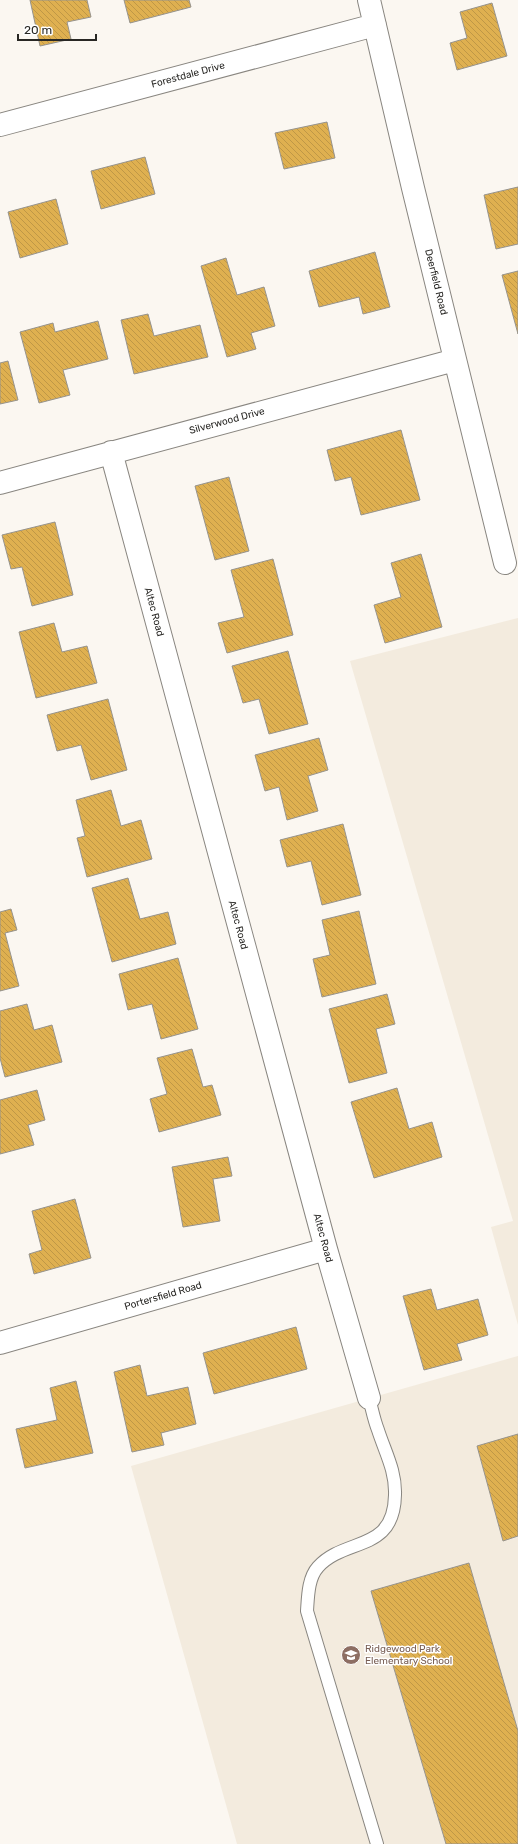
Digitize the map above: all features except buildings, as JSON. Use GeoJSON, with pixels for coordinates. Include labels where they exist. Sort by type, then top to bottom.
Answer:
{"type":"FeatureCollection","features":[{"type":"Feature","properties":{"kind":"street","name":"Deerfield Road"},"geometry":{"type":"LineString","coordinates":[[369,0],[505,563]]}},
{"type":"Feature","properties":{"kind":"street","name":"Forestdale Drive"},"geometry":{"type":"LineString","coordinates":[[0,125],[375,25]]}},
{"type":"Feature","properties":{"kind":"street","name":"Silverwood Drive"},"geometry":{"type":"LineString","coordinates":[[0,483],[455,360]]}},
{"type":"Feature","properties":{"kind":"street","name":"Altec Road"},"geometry":{"type":"LineString","coordinates":[[111,452],[326,1250],[369,1398]]}},
{"type":"Feature","properties":{"kind":"street","name":"Portersfield Road"},"geometry":{"type":"LineString","coordinates":[[0,1343],[326,1250]]}},
{"type":"Feature","properties":{"kind":"lane"},"geometry":{"type":"LineString","coordinates":[[369,1398],[378,1431],[394,1477],[395,1496],[393,1510],[380,1534],[367,1542],[338,1553],[318,1568],[308,1590],[307,1611],[377,1844]]}},
{"type":"Feature","properties":{"kind":"shaded area"},"geometry":{"type":"Polygon","coordinates":[[[518,618],[518,1325],[491,1227],[513,1221],[350,661],[518,618]]]}},
{"type":"Feature","properties":{"kind":"shaded area","name":"Ridgewood Park Elementary School"},"geometry":{"type":"Polygon","coordinates":[[[518,1356],[518,1844],[237,1844],[131,1466],[518,1356]]]}},
{"type":"Feature","properties":{"kind":"place","name":"Ridgewood Park Elementary School"},"geometry":{"type":"Point","coordinates":[351,1655]}}]}
